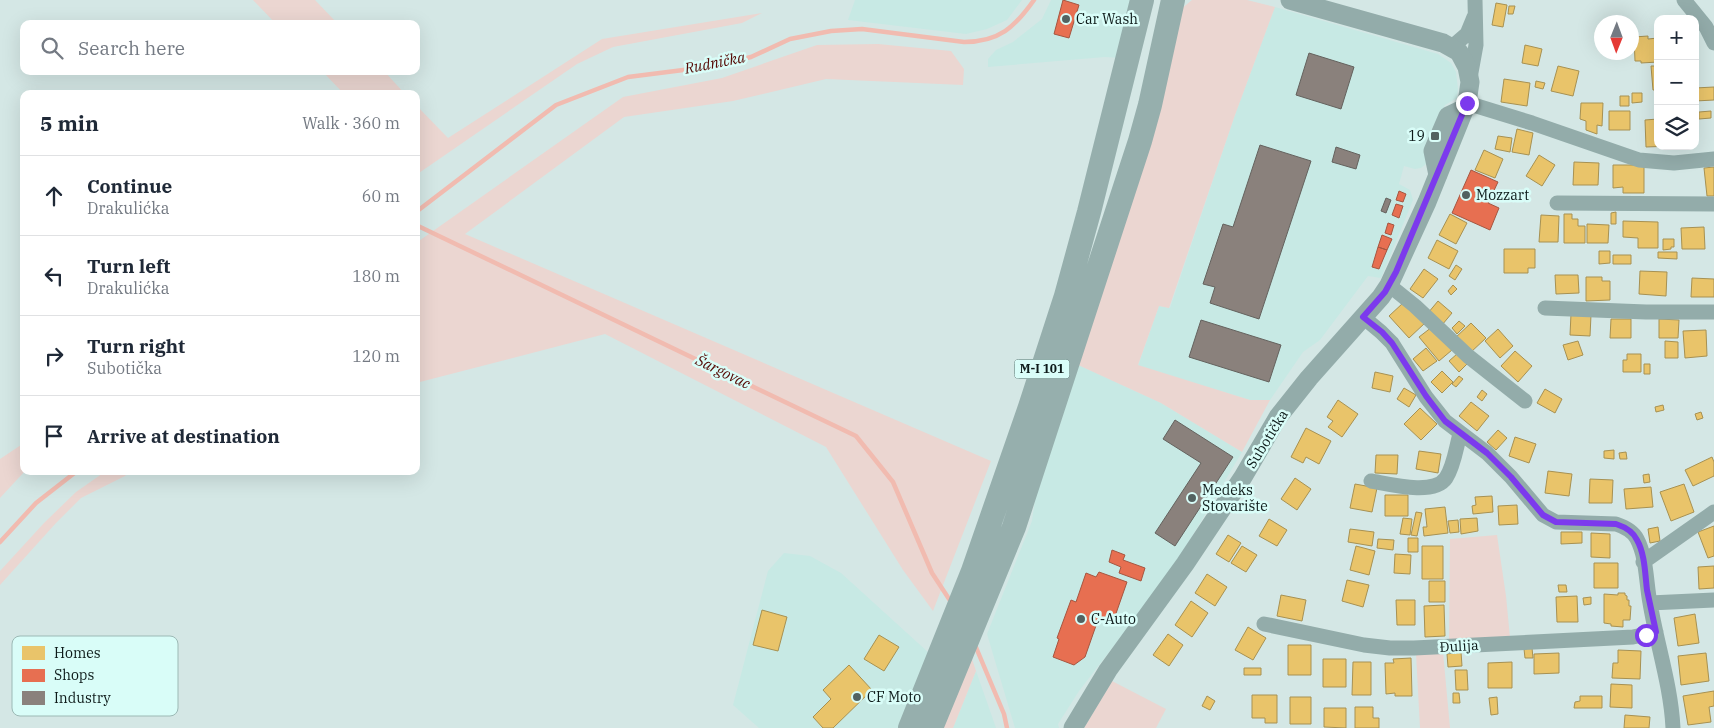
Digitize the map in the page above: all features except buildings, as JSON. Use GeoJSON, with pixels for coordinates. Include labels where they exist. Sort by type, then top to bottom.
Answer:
{"type":"FeatureCollection","features":[{"type":"Feature","properties":{"kind":"main road","name":"M-I 101"},"geometry":{"type":"LineString","coordinates":[[910,728],[973,571],[1060,315],[1089,212],[1142,0]]}},
{"type":"Feature","properties":{"kind":"main road","name":"M-I 101"},"geometry":{"type":"LineString","coordinates":[[931,728],[1014,527],[1140,141],[1150,105],[1173,0]]}},
{"type":"Feature","properties":{"kind":"street"},"geometry":{"type":"LineString","coordinates":[[1290,0],[1452,47],[1464,60],[1470,82]]}},
{"type":"Feature","properties":{"kind":"street"},"geometry":{"type":"LineString","coordinates":[[1684,0],[1706,27],[1714,43]]}},
{"type":"Feature","properties":{"kind":"street"},"geometry":{"type":"LineString","coordinates":[[1452,47],[1467,34],[1475,7]]}},
{"type":"Feature","properties":{"kind":"street","name":"Subotička"},"geometry":{"type":"LineString","coordinates":[[1073,728],[1108,670],[1228,501],[1278,418],[1309,378],[1381,297],[1389,284],[1438,175],[1466,106],[1476,45],[1475,7]]}},
{"type":"Feature","properties":{"kind":"street"},"geometry":{"type":"LineString","coordinates":[[1466,106],[1532,123],[1639,160],[1674,163],[1714,159]]}},
{"type":"Feature","properties":{"kind":"street"},"geometry":{"type":"LineString","coordinates":[[1557,202],[1714,204]]}},
{"type":"Feature","properties":{"kind":"street"},"geometry":{"type":"LineString","coordinates":[[1389,284],[1468,356],[1525,401]]}},
{"type":"Feature","properties":{"kind":"street"},"geometry":{"type":"LineString","coordinates":[[1545,308],[1646,312],[1714,312]]}},
{"type":"Feature","properties":{"kind":"street"},"geometry":{"type":"LineString","coordinates":[[1363,317],[1382,332],[1392,343],[1435,409],[1445,421],[1487,453],[1511,477],[1543,515],[1556,522],[1600,522],[1624,526],[1637,539],[1671,703],[1673,728]]}},
{"type":"Feature","properties":{"kind":"street"},"geometry":{"type":"LineString","coordinates":[[1371,481],[1412,487],[1432,488],[1437,486],[1446,478],[1460,434]]}},
{"type":"Feature","properties":{"kind":"street"},"geometry":{"type":"LineString","coordinates":[[1643,562],[1714,512]]}},
{"type":"Feature","properties":{"kind":"street"},"geometry":{"type":"LineString","coordinates":[[1650,603],[1714,600]]}},
{"type":"Feature","properties":{"kind":"street","name":"Đulija"},"geometry":{"type":"LineString","coordinates":[[1264,624],[1364,645],[1390,648],[1633,637],[1656,632]]}},
{"type":"Feature","properties":{"kind":"shaded area"},"geometry":{"type":"Polygon","coordinates":[[[253,0],[315,0],[334,20],[272,20],[253,0]]]}},
{"type":"Feature","properties":{"kind":"shaded area"},"geometry":{"type":"Polygon","coordinates":[[[855,0],[1022,0],[1007,20],[987,29],[966,34],[848,20],[855,0]]]}},
{"type":"Feature","properties":{"kind":"shaded area"},"geometry":{"type":"Polygon","coordinates":[[[1051,0],[1134,0],[1122,58],[1105,57],[988,67],[988,59],[996,50],[1013,42],[1042,19],[1051,0]]]}},
{"type":"Feature","properties":{"kind":"shaded area"},"geometry":{"type":"Polygon","coordinates":[[[1192,0],[1247,0],[1275,7],[1235,115],[1169,308],[1159,306],[1138,365],[1250,400],[1270,400],[1242,452],[1161,403],[1076,364],[1181,9],[1192,0]]]}},
{"type":"Feature","properties":{"kind":"shaded area"},"geometry":{"type":"Polygon","coordinates":[[[1275,7],[1438,54],[1451,63],[1456,72],[1458,89],[1457,98],[1445,105],[1425,149],[1430,161],[1421,168],[1415,169],[1404,166],[1399,184],[1410,190],[1413,200],[1381,278],[1368,276],[1320,340],[1303,352],[1270,400],[1250,400],[1138,366],[1159,306],[1170,308],[1235,115],[1275,7]]]}},
{"type":"Feature","properties":{"kind":"shaded area"},"geometry":{"type":"Polygon","coordinates":[[[762,13],[742,23],[613,47],[577,64],[420,172],[420,109],[448,138],[602,39],[762,13]]]}},
{"type":"Feature","properties":{"kind":"shaded area"},"geometry":{"type":"Polygon","coordinates":[[[878,44],[951,51],[964,69],[963,85],[826,79],[733,101],[624,117],[465,234],[991,461],[933,611],[903,570],[826,447],[605,334],[420,382],[420,240],[623,97],[722,78],[817,45],[878,44]]]}},
{"type":"Feature","properties":{"kind":"shaded area"},"geometry":{"type":"Polygon","coordinates":[[[326,75],[388,75],[401,90],[340,90],[326,75]]]}},
{"type":"Feature","properties":{"kind":"shaded area"},"geometry":{"type":"Polygon","coordinates":[[[1076,364],[1161,403],[1242,452],[1171,572],[1079,691],[1058,724],[1059,728],[1015,728],[987,634],[1032,521],[1036,492],[1076,364]]]}},
{"type":"Feature","properties":{"kind":"shaded area"},"geometry":{"type":"Polygon","coordinates":[[[20,446],[21,475],[0,498],[0,459],[20,446]]]}},
{"type":"Feature","properties":{"kind":"shaded area"},"geometry":{"type":"Polygon","coordinates":[[[100,475],[126,475],[81,498],[0,585],[0,571],[44,523],[76,492],[100,475]]]}},
{"type":"Feature","properties":{"kind":"shaded area"},"geometry":{"type":"Polygon","coordinates":[[[1497,535],[1510,638],[1449,642],[1450,539],[1497,535]]]}},
{"type":"Feature","properties":{"kind":"shaded area"},"geometry":{"type":"Polygon","coordinates":[[[784,553],[810,556],[841,573],[929,653],[899,728],[759,728],[733,705],[768,571],[784,553]]]}},
{"type":"Feature","properties":{"kind":"shaded area"},"geometry":{"type":"Polygon","coordinates":[[[1443,652],[1450,728],[1420,728],[1416,653],[1443,652]]]}},
{"type":"Feature","properties":{"kind":"shaded area"},"geometry":{"type":"Polygon","coordinates":[[[970,653],[976,671],[953,728],[940,728],[970,653]]]}},
{"type":"Feature","properties":{"kind":"shaded area"},"geometry":{"type":"Polygon","coordinates":[[[976,671],[996,728],[953,728],[976,671]]]}},
{"type":"Feature","properties":{"kind":"shaded area"},"geometry":{"type":"Polygon","coordinates":[[[1112,681],[1166,709],[1156,728],[1084,728],[1112,681]]]}},
{"type":"Feature","properties":{"kind":"waterway","name":"Rudnička"},"geometry":{"type":"LineString","coordinates":[[420,209],[556,105],[628,77],[707,67],[751,57],[790,39],[831,31],[862,29],[964,42],[987,39],[997,36],[1013,25],[1034,0]]}},
{"type":"Feature","properties":{"kind":"waterway","name":"Šargovac"},"geometry":{"type":"LineString","coordinates":[[420,227],[856,436],[893,482],[932,573],[951,602]]}},
{"type":"Feature","properties":{"kind":"waterway","name":"Rudnička"},"geometry":{"type":"LineString","coordinates":[[0,542],[36,503],[72,475]]}},
{"type":"Feature","properties":{"kind":"waterway"},"geometry":{"type":"LineString","coordinates":[[975,645],[1004,714],[1007,728]]}},
{"type":"Feature","properties":{"kind":"place","name":"Car Wash"},"geometry":{"type":"Point","coordinates":[1066,19]}},
{"type":"Feature","properties":{"kind":"place","name":"19"},"geometry":{"type":"Point","coordinates":[1435,136]}},
{"type":"Feature","properties":{"kind":"place","name":"Mozzart"},"geometry":{"type":"Point","coordinates":[1466,195]}},
{"type":"Feature","properties":{"kind":"place","name":"Medeks Stovarište"},"geometry":{"type":"Point","coordinates":[1192,498]}},
{"type":"Feature","properties":{"kind":"place","name":"C-Auto"},"geometry":{"type":"Point","coordinates":[1081,619]}},
{"type":"Feature","properties":{"kind":"place","name":"CF Moto"},"geometry":{"type":"Point","coordinates":[857,697]}},
{"type":"Feature","properties":{"kind":"route"},"geometry":{"type":"LineString","coordinates":[[1467,103],[1396,272],[1385,292],[1363,317],[1382,332],[1392,343],[1426,396],[1445,421],[1487,453],[1511,477],[1543,515],[1556,522],[1616,524],[1624,526],[1632,532],[1641,550],[1656,632],[1646,635]]}}]}
